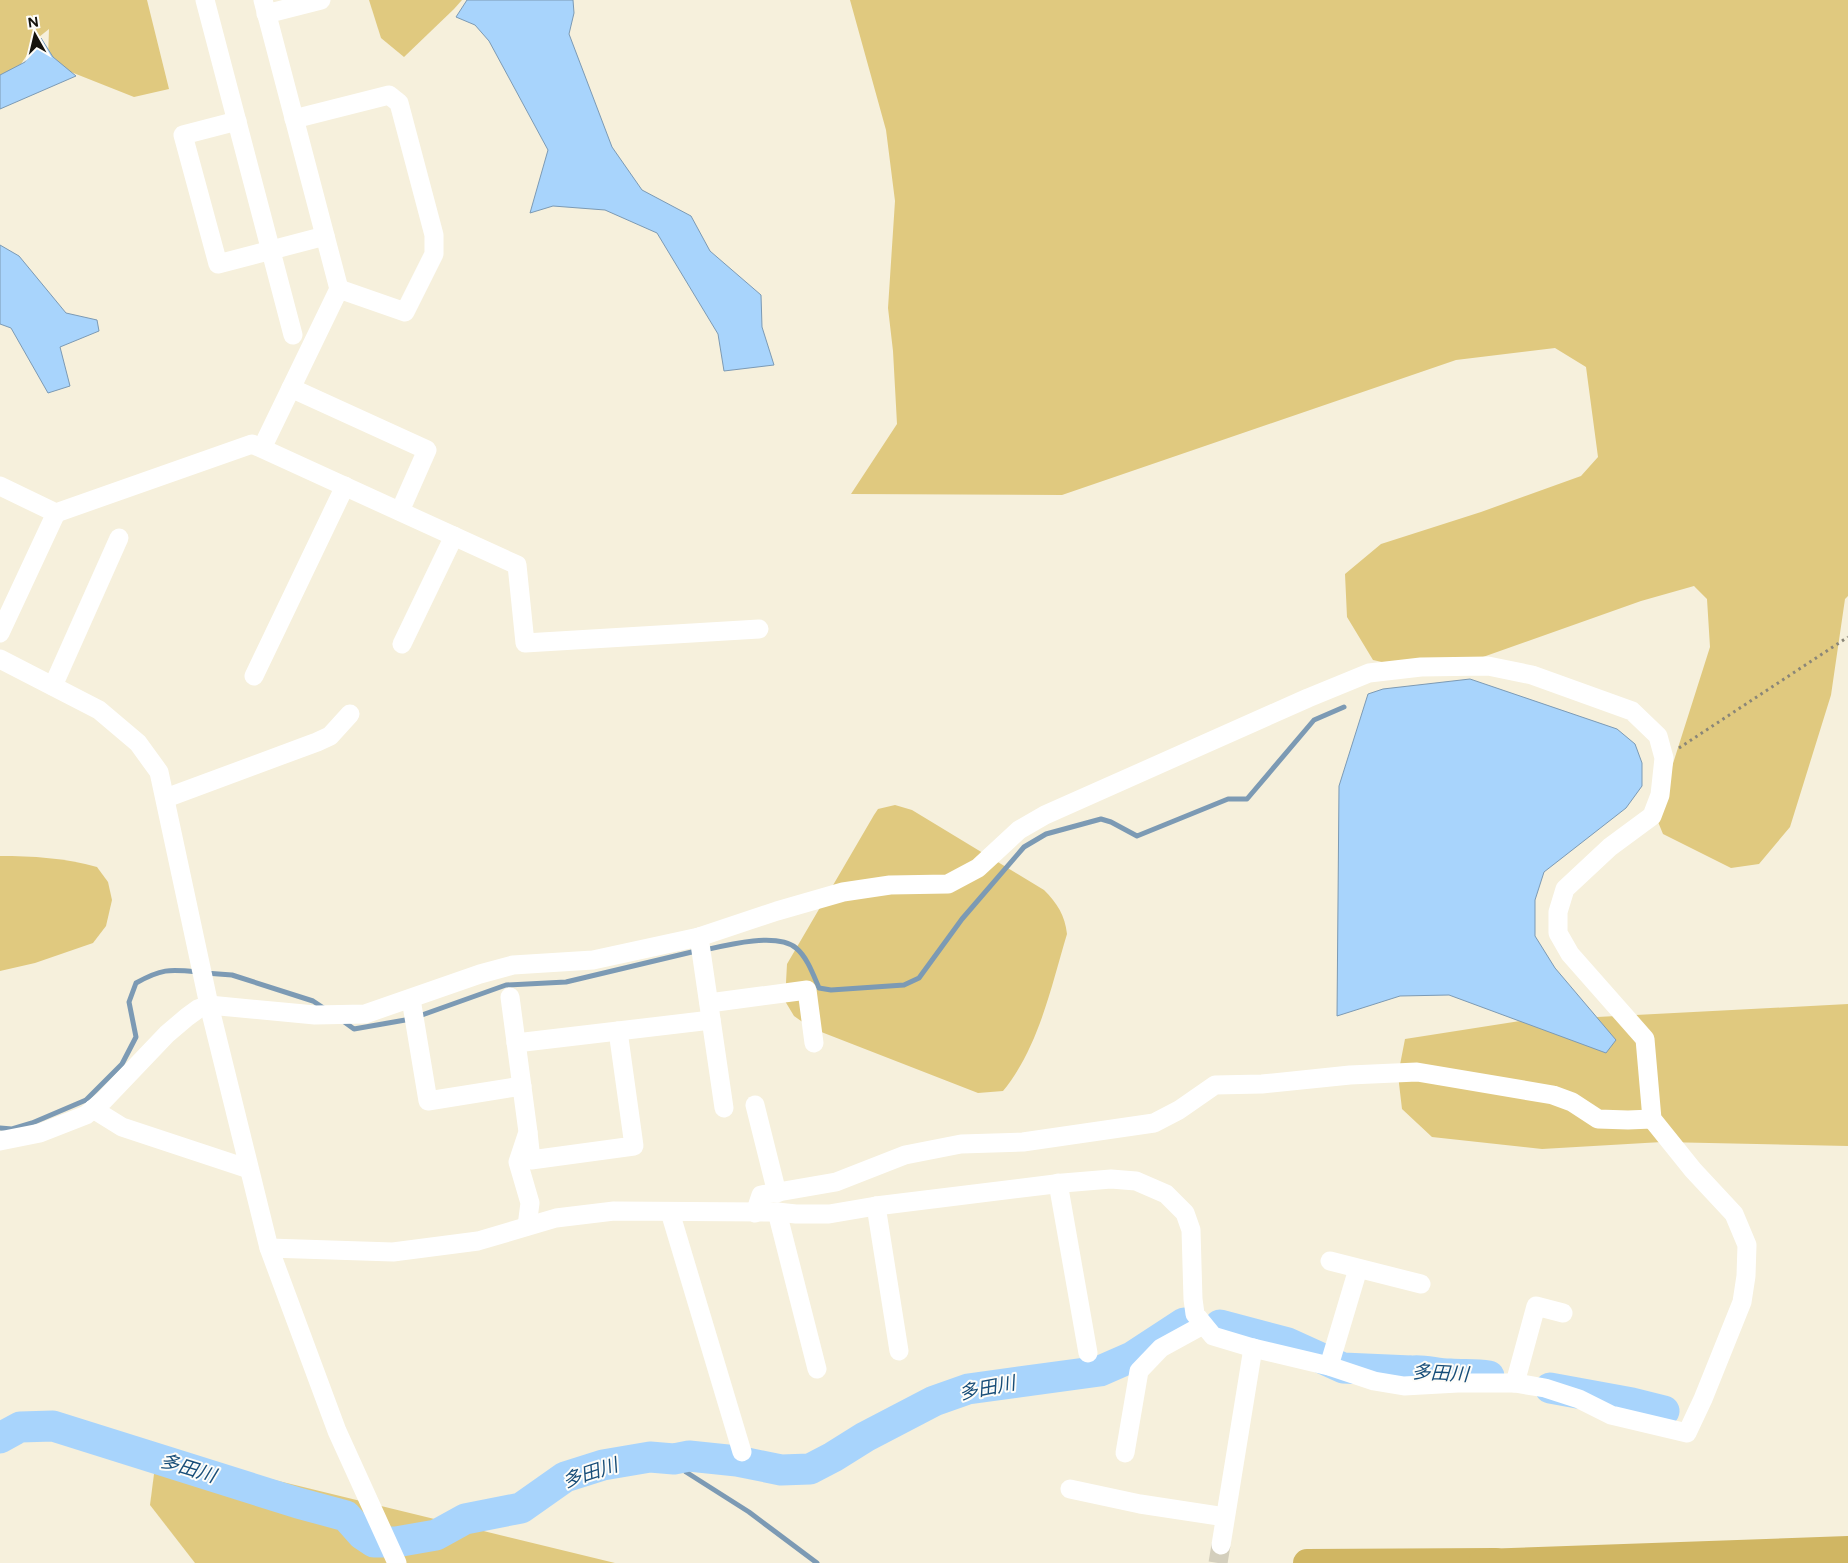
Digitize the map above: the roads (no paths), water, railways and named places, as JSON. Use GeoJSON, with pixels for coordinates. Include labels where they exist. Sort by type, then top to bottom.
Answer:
{"type":"FeatureCollection","features":[{"type":"Feature","properties":{"kind":"highway"},"geometry":{"type":"LineString","coordinates":[[1307,1563],[1489,1562],[1848,1550]]}},
{"type":"Feature","properties":{"kind":"street"},"geometry":{"type":"LineString","coordinates":[[262,448],[339,290],[265,7],[321,0]]}},
{"type":"Feature","properties":{"kind":"street"},"geometry":{"type":"LineString","coordinates":[[211,1],[237,121],[293,335]]}},
{"type":"Feature","properties":{"kind":"street"},"geometry":{"type":"LineString","coordinates":[[294,119],[389,95],[399,103],[434,235],[434,254],[405,312],[339,290]]}},
{"type":"Feature","properties":{"kind":"street"},"geometry":{"type":"LineString","coordinates":[[237,121],[183,135],[218,264],[325,236]]}},
{"type":"Feature","properties":{"kind":"street"},"geometry":{"type":"LineString","coordinates":[[291,388],[427,450],[400,511]]}},
{"type":"Feature","properties":{"kind":"street"},"geometry":{"type":"LineString","coordinates":[[0,486],[56,513],[252,444],[517,565],[526,643],[760,629]]}},
{"type":"Feature","properties":{"kind":"street"},"geometry":{"type":"LineString","coordinates":[[254,676],[345,486]]}},
{"type":"Feature","properties":{"kind":"street"},"geometry":{"type":"LineString","coordinates":[[0,633],[56,513]]}},
{"type":"Feature","properties":{"kind":"street"},"geometry":{"type":"LineString","coordinates":[[402,644],[454,536]]}},
{"type":"Feature","properties":{"kind":"street"},"geometry":{"type":"LineString","coordinates":[[53,686],[119,538]]}},
{"type":"Feature","properties":{"kind":"street"},"geometry":{"type":"LineString","coordinates":[[0,659],[99,710],[138,743],[160,772],[208,1005],[269,1248],[337,1431],[397,1563]]}},
{"type":"Feature","properties":{"kind":"street"},"geometry":{"type":"LineString","coordinates":[[0,1141],[40,1133],[86,1115],[104,1100],[167,1034],[198,1009],[208,1005],[315,1015],[365,1014],[480,974],[514,965],[593,960],[699,937],[777,911],[843,892],[890,886],[948,884],[978,868],[1018,830],[1045,815],[1308,698],[1369,673],[1421,667],[1488,666],[1532,675],[1632,711],[1658,736],[1664,758],[1660,795],[1652,816],[1610,847],[1565,890],[1558,912],[1558,933],[1570,954],[1645,1039],[1652,1119],[1694,1170],[1734,1214],[1747,1245],[1746,1276],[1742,1302],[1703,1399],[1687,1433],[1611,1416],[1579,1399],[1546,1388],[1515,1383],[1458,1383],[1404,1386],[1374,1381],[1329,1366],[1252,1348],[1213,1336],[1195,1314],[1191,1230],[1185,1213],[1166,1194],[1136,1181],[1111,1179],[1058,1183],[876,1206],[829,1214],[614,1211],[556,1218],[478,1241],[393,1252],[269,1248]]}},
{"type":"Feature","properties":{"kind":"street"},"geometry":{"type":"LineString","coordinates":[[166,798],[317,742],[330,736],[350,714]]}},
{"type":"Feature","properties":{"kind":"street"},"geometry":{"type":"LineString","coordinates":[[699,937],[724,1108]]}},
{"type":"Feature","properties":{"kind":"street"},"geometry":{"type":"LineString","coordinates":[[516,1043],[618,1031],[808,990],[814,1043]]}},
{"type":"Feature","properties":{"kind":"street"},"geometry":{"type":"LineString","coordinates":[[510,997],[531,1160],[634,1146],[618,1031]]}},
{"type":"Feature","properties":{"kind":"street"},"geometry":{"type":"LineString","coordinates":[[411,999],[428,1101],[522,1086]]}},
{"type":"Feature","properties":{"kind":"street"},"geometry":{"type":"LineString","coordinates":[[755,1213],[761,1195],[836,1182],[905,1155],[961,1144],[1023,1142],[1154,1123],[1179,1110],[1215,1085],[1262,1084],[1350,1075],[1417,1072],[1554,1094],[1572,1102],[1598,1118],[1652,1119]]}},
{"type":"Feature","properties":{"kind":"street"},"geometry":{"type":"LineString","coordinates":[[755,1105],[777,1193]]}},
{"type":"Feature","properties":{"kind":"street"},"geometry":{"type":"LineString","coordinates":[[93,1108],[122,1128],[250,1169]]}},
{"type":"Feature","properties":{"kind":"street"},"geometry":{"type":"LineString","coordinates":[[528,1132],[518,1162],[530,1203],[528,1226]]}},
{"type":"Feature","properties":{"kind":"street"},"geometry":{"type":"LineString","coordinates":[[1058,1183],[1088,1353]]}},
{"type":"Feature","properties":{"kind":"street"},"geometry":{"type":"LineString","coordinates":[[876,1206],[899,1351]]}},
{"type":"Feature","properties":{"kind":"street"},"geometry":{"type":"LineString","coordinates":[[670,1212],[742,1452]]}},
{"type":"Feature","properties":{"kind":"street"},"geometry":{"type":"LineString","coordinates":[[777,1212],[817,1369]]}},
{"type":"Feature","properties":{"kind":"street"},"geometry":{"type":"LineString","coordinates":[[1330,1261],[1421,1284]]}},
{"type":"Feature","properties":{"kind":"street"},"geometry":{"type":"LineString","coordinates":[[1329,1366],[1358,1269]]}},
{"type":"Feature","properties":{"kind":"street"},"geometry":{"type":"LineString","coordinates":[[1515,1383],[1536,1306],[1563,1313]]}},
{"type":"Feature","properties":{"kind":"street"},"geometry":{"type":"LineString","coordinates":[[1125,1453],[1139,1371],[1161,1348],[1203,1325]]}},
{"type":"Feature","properties":{"kind":"street"},"geometry":{"type":"LineString","coordinates":[[1221,1545],[1252,1348]]}},
{"type":"Feature","properties":{"kind":"street"},"geometry":{"type":"LineString","coordinates":[[1070,1489],[1140,1504],[1225,1517]]}},
{"type":"Feature","properties":{"kind":"water"},"geometry":{"type":"Polygon","coordinates":[[[467,0],[573,0],[574,13],[569,34],[612,147],[642,190],[691,216],[710,251],[761,295],[762,327],[774,365],[724,371],[718,334],[657,233],[605,210],[553,206],[530,213],[548,150],[489,41],[475,25],[456,17],[467,0]]]}},
{"type":"Feature","properties":{"kind":"water"},"geometry":{"type":"Polygon","coordinates":[[[41,38],[53,57],[76,76],[0,109],[0,75],[25,62],[41,38]]]}},
{"type":"Feature","properties":{"kind":"water"},"geometry":{"type":"Polygon","coordinates":[[[0,245],[19,256],[66,313],[97,320],[99,331],[60,347],[70,386],[48,393],[11,328],[0,324],[0,245]]]}},
{"type":"Feature","properties":{"kind":"water"},"geometry":{"type":"Polygon","coordinates":[[[1470,679],[1617,729],[1635,744],[1642,763],[1642,786],[1626,808],[1544,872],[1535,900],[1535,936],[1555,968],[1616,1040],[1606,1053],[1449,995],[1400,996],[1337,1016],[1339,786],[1368,694],[1383,689],[1470,679]]]}},
{"type":"Feature","properties":{"kind":"waterway"},"geometry":{"type":"LineString","coordinates":[[705,950],[751,941],[777,941],[787,943],[800,952],[819,988],[831,990],[904,985],[919,978],[962,919],[1024,847],[1046,834],[1101,819],[1111,822],[1137,836],[1228,799],[1247,799],[1314,720],[1344,707]]}},
{"type":"Feature","properties":{"kind":"waterway"},"geometry":{"type":"LineString","coordinates":[[419,1016],[506,985],[566,982],[696,951]]}},
{"type":"Feature","properties":{"kind":"waterway"},"geometry":{"type":"LineString","coordinates":[[0,1128],[12,1129],[32,1123],[86,1100],[122,1064],[136,1037],[129,1002],[136,983],[165,971],[197,972]]}},
{"type":"Feature","properties":{"kind":"waterway"},"geometry":{"type":"LineString","coordinates":[[205,973],[232,975],[313,1001],[325,1009]]}},
{"type":"Feature","properties":{"kind":"waterway"},"geometry":{"type":"LineString","coordinates":[[343,1021],[354,1029],[411,1019]]}},
{"type":"Feature","properties":{"kind":"waterway","name":"多田川"},"geometry":{"type":"LineString","coordinates":[[0,1438],[20,1427],[53,1426],[298,1503],[346,1516],[362,1534],[374,1542],[396,1542],[436,1535],[465,1519],[521,1508],[565,1477],[603,1465],[650,1457],[674,1459],[689,1456],[737,1461],[781,1470],[810,1469],[865,1437],[934,1401],[968,1389],[1100,1371],[1132,1357],[1184,1323]]}},
{"type":"Feature","properties":{"kind":"waterway","name":"多田川"},"geometry":{"type":"LineString","coordinates":[[1220,1325],[1288,1343],[1343,1368],[1489,1376]]}},
{"type":"Feature","properties":{"kind":"waterway","name":"多田川"},"geometry":{"type":"LineString","coordinates":[[1550,1388],[1632,1403],[1664,1411]]}},
{"type":"Feature","properties":{"kind":"waterway"},"geometry":{"type":"LineString","coordinates":[[674,1459],[686,1472],[749,1512],[817,1563]]}},
{"type":"Feature","properties":{"kind":"tunnel"},"geometry":{"type":"LineString","coordinates":[[1218,1563],[1221,1545]]}}]}
